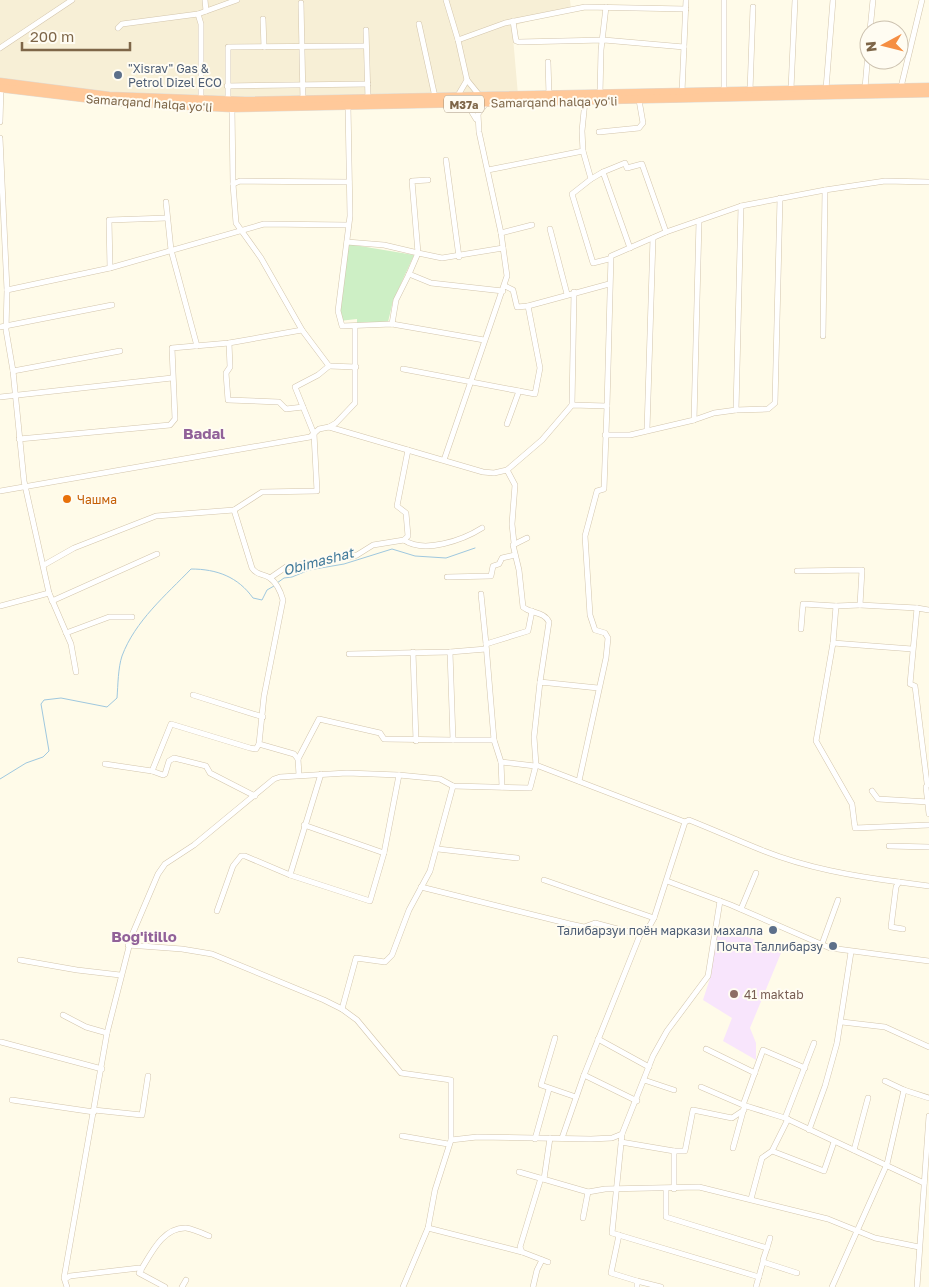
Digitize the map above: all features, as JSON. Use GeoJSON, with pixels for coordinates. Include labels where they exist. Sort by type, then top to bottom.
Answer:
{"type":"FeatureCollection","features":[{"type":"Feature","properties":{"kind":"highway","name":"Samarqand halqa yoʻli"},"geometry":{"type":"LineString","coordinates":[[0,86],[152,102],[348,106],[435,97],[486,103],[600,94],[929,87]]}},
{"type":"Feature","properties":{"kind":"highway","name":"Samarqand halqa yoʻli"},"geometry":{"type":"LineString","coordinates":[[152,102],[201,100],[230,104],[368,99],[380,102],[458,100],[480,96],[547,97],[585,101],[929,93]]}},
{"type":"Feature","properties":{"kind":"street"},"geometry":{"type":"LineString","coordinates":[[0,48],[72,0]]}},
{"type":"Feature","properties":{"kind":"street"},"geometry":{"type":"LineString","coordinates":[[204,0],[206,11]]}},
{"type":"Feature","properties":{"kind":"street"},"geometry":{"type":"LineString","coordinates":[[118,28],[122,24],[198,14],[237,0]]}},
{"type":"Feature","properties":{"kind":"street"},"geometry":{"type":"LineString","coordinates":[[446,0],[467,80],[480,96]]}},
{"type":"Feature","properties":{"kind":"street"},"geometry":{"type":"LineString","coordinates":[[682,92],[686,0]]}},
{"type":"Feature","properties":{"kind":"street"},"geometry":{"type":"LineString","coordinates":[[724,0],[724,91]]}},
{"type":"Feature","properties":{"kind":"street"},"geometry":{"type":"LineString","coordinates":[[791,90],[795,0]]}},
{"type":"Feature","properties":{"kind":"street"},"geometry":{"type":"LineString","coordinates":[[826,89],[833,0]]}},
{"type":"Feature","properties":{"kind":"street"},"geometry":{"type":"LineString","coordinates":[[871,20],[873,0]]}},
{"type":"Feature","properties":{"kind":"street"},"geometry":{"type":"LineString","coordinates":[[902,87],[922,0]]}},
{"type":"Feature","properties":{"kind":"street"},"geometry":{"type":"LineString","coordinates":[[301,3],[303,100]]}},
{"type":"Feature","properties":{"kind":"street"},"geometry":{"type":"LineString","coordinates":[[458,40],[513,21],[585,7],[686,9]]}},
{"type":"Feature","properties":{"kind":"street"},"geometry":{"type":"LineString","coordinates":[[600,94],[601,50],[604,40],[606,7]]}},
{"type":"Feature","properties":{"kind":"street"},"geometry":{"type":"LineString","coordinates":[[750,90],[753,7]]}},
{"type":"Feature","properties":{"kind":"street"},"geometry":{"type":"LineString","coordinates":[[198,14],[201,24],[201,100]]}},
{"type":"Feature","properties":{"kind":"street"},"geometry":{"type":"LineString","coordinates":[[264,19],[264,46]]}},
{"type":"Feature","properties":{"kind":"street"},"geometry":{"type":"LineString","coordinates":[[513,21],[516,41],[519,42],[604,40],[684,47]]}},
{"type":"Feature","properties":{"kind":"street"},"geometry":{"type":"LineString","coordinates":[[420,24],[435,97]]}},
{"type":"Feature","properties":{"kind":"street"},"geometry":{"type":"LineString","coordinates":[[366,30],[368,99]]}},
{"type":"Feature","properties":{"kind":"street"},"geometry":{"type":"LineString","coordinates":[[328,366],[302,330],[258,254],[240,232],[236,223],[230,104],[227,86],[228,47],[366,46]]}},
{"type":"Feature","properties":{"kind":"street"},"geometry":{"type":"LineString","coordinates":[[547,97],[548,62]]}},
{"type":"Feature","properties":{"kind":"street"},"geometry":{"type":"LineString","coordinates":[[865,88],[867,70]]}},
{"type":"Feature","properties":{"kind":"street"},"geometry":{"type":"LineString","coordinates":[[467,80],[458,100],[470,109],[478,124]]}},
{"type":"Feature","properties":{"kind":"street"},"geometry":{"type":"LineString","coordinates":[[227,86],[368,84]]}},
{"type":"Feature","properties":{"kind":"street"},"geometry":{"type":"LineString","coordinates":[[0,86],[0,122]]}},
{"type":"Feature","properties":{"kind":"street"},"geometry":{"type":"LineString","coordinates":[[599,132],[639,128],[643,124],[638,100]]}},
{"type":"Feature","properties":{"kind":"street"},"geometry":{"type":"LineString","coordinates":[[585,101],[582,131],[583,151],[591,179]]}},
{"type":"Feature","properties":{"kind":"street"},"geometry":{"type":"LineString","coordinates":[[444,460],[484,340],[504,288],[506,266],[501,233],[478,124],[478,114],[486,103]]}},
{"type":"Feature","properties":{"kind":"street"},"geometry":{"type":"LineString","coordinates":[[348,106],[348,225],[338,311],[342,326],[355,327],[392,324],[484,340]]}},
{"type":"Feature","properties":{"kind":"street"},"geometry":{"type":"LineString","coordinates":[[0,138],[2,226],[7,290],[3,326],[13,371],[19,439],[26,486],[50,593],[74,654],[76,672]]}},
{"type":"Feature","properties":{"kind":"street"},"geometry":{"type":"LineString","coordinates":[[488,170],[583,151]]}},
{"type":"Feature","properties":{"kind":"street"},"geometry":{"type":"LineString","coordinates":[[446,160],[459,257]]}},
{"type":"Feature","properties":{"kind":"street"},"geometry":{"type":"LineString","coordinates":[[666,232],[642,164],[626,168],[625,163],[603,172],[572,194],[593,263],[609,259],[666,232],[741,206],[885,181],[929,182]]}},
{"type":"Feature","properties":{"kind":"street"},"geometry":{"type":"LineString","coordinates":[[603,172],[630,248]]}},
{"type":"Feature","properties":{"kind":"street"},"geometry":{"type":"LineString","coordinates":[[392,324],[396,300],[418,253],[412,181],[428,180]]}},
{"type":"Feature","properties":{"kind":"street"},"geometry":{"type":"LineString","coordinates":[[233,184],[240,181],[349,182]]}},
{"type":"Feature","properties":{"kind":"street"},"geometry":{"type":"LineString","coordinates":[[823,336],[825,190]]}},
{"type":"Feature","properties":{"kind":"street"},"geometry":{"type":"LineString","coordinates":[[605,435],[630,435],[694,420],[714,413],[768,409],[775,403],[780,198]]}},
{"type":"Feature","properties":{"kind":"street"},"geometry":{"type":"LineString","coordinates":[[166,202],[171,250],[197,346]]}},
{"type":"Feature","properties":{"kind":"street"},"geometry":{"type":"LineString","coordinates":[[736,410],[741,206]]}},
{"type":"Feature","properties":{"kind":"street"},"geometry":{"type":"LineString","coordinates":[[110,268],[109,220],[167,218]]}},
{"type":"Feature","properties":{"kind":"street"},"geometry":{"type":"LineString","coordinates":[[694,420],[699,221]]}},
{"type":"Feature","properties":{"kind":"street"},"geometry":{"type":"LineString","coordinates":[[7,290],[110,268],[264,224],[348,225]]}},
{"type":"Feature","properties":{"kind":"street"},"geometry":{"type":"LineString","coordinates":[[501,233],[532,225]]}},
{"type":"Feature","properties":{"kind":"street"},"geometry":{"type":"LineString","coordinates":[[550,229],[567,294]]}},
{"type":"Feature","properties":{"kind":"street"},"geometry":{"type":"LineString","coordinates":[[647,430],[653,238]]}},
{"type":"Feature","properties":{"kind":"street"},"geometry":{"type":"LineString","coordinates":[[346,242],[384,245],[442,258],[459,257],[503,248]]}},
{"type":"Feature","properties":{"kind":"street"},"geometry":{"type":"LineString","coordinates":[[579,781],[606,658],[608,638],[605,633],[595,630],[592,626],[585,536],[596,491],[604,489],[609,259]]}},
{"type":"Feature","properties":{"kind":"street"},"geometry":{"type":"LineString","coordinates":[[409,274],[431,284],[513,290],[517,307],[528,306],[609,284]]}},
{"type":"Feature","properties":{"kind":"street"},"geometry":{"type":"LineString","coordinates":[[329,427],[483,472],[494,473],[507,470],[542,440],[572,406],[574,292]]}},
{"type":"Feature","properties":{"kind":"street"},"geometry":{"type":"LineString","coordinates":[[3,326],[112,305]]}},
{"type":"Feature","properties":{"kind":"street"},"geometry":{"type":"LineString","coordinates":[[403,369],[535,394],[540,378],[539,355],[528,306]]}},
{"type":"Feature","properties":{"kind":"street"},"geometry":{"type":"LineString","coordinates":[[0,491],[310,437],[336,423],[354,408],[356,399],[355,327]]}},
{"type":"Feature","properties":{"kind":"street"},"geometry":{"type":"LineString","coordinates":[[19,439],[170,425],[176,419],[171,348],[229,343],[302,330]]}},
{"type":"Feature","properties":{"kind":"street"},"geometry":{"type":"LineString","coordinates":[[229,343],[230,367],[226,374],[228,400],[278,402],[286,410],[304,407]]}},
{"type":"Feature","properties":{"kind":"street"},"geometry":{"type":"LineString","coordinates":[[13,371],[120,351]]}},
{"type":"Feature","properties":{"kind":"street"},"geometry":{"type":"LineString","coordinates":[[44,565],[74,548],[156,516],[234,510],[262,492],[317,491],[314,434],[295,386],[318,375],[328,366],[356,368]]}},
{"type":"Feature","properties":{"kind":"street"},"geometry":{"type":"LineString","coordinates":[[0,397],[172,378]]}},
{"type":"Feature","properties":{"kind":"street"},"geometry":{"type":"LineString","coordinates":[[506,424],[519,391]]}},
{"type":"Feature","properties":{"kind":"street"},"geometry":{"type":"LineString","coordinates":[[572,406],[607,406]]}},
{"type":"Feature","properties":{"kind":"street"},"geometry":{"type":"LineString","coordinates":[[270,578],[286,567],[350,557],[373,545],[404,540],[408,536],[406,513],[397,506],[408,450]]}},
{"type":"Feature","properties":{"kind":"street"},"geometry":{"type":"LineString","coordinates":[[67,1287],[65,1279],[120,975],[128,945],[158,874],[165,864],[194,845],[255,796],[274,778],[321,774],[399,775],[440,779],[453,786],[530,788],[535,765],[534,737],[549,622],[545,615],[523,606],[512,545],[514,543],[512,524],[515,485],[507,470]]}},
{"type":"Feature","properties":{"kind":"street"},"geometry":{"type":"LineString","coordinates":[[152,771],[172,724],[250,748],[256,749],[259,744],[264,696],[283,600],[270,578],[258,574],[252,568],[234,510]]}},
{"type":"Feature","properties":{"kind":"street"},"geometry":{"type":"LineString","coordinates":[[404,540],[409,544],[441,544],[457,541],[482,528]]}},
{"type":"Feature","properties":{"kind":"street"},"geometry":{"type":"LineString","coordinates":[[514,543],[527,538]]}},
{"type":"Feature","properties":{"kind":"street"},"geometry":{"type":"LineString","coordinates":[[52,601],[157,554]]}},
{"type":"Feature","properties":{"kind":"street"},"geometry":{"type":"LineString","coordinates":[[447,577],[491,576],[493,566],[499,564],[502,558],[515,555]]}},
{"type":"Feature","properties":{"kind":"street"},"geometry":{"type":"LineString","coordinates":[[797,571],[862,570],[860,605]]}},
{"type":"Feature","properties":{"kind":"street"},"geometry":{"type":"LineString","coordinates":[[0,606],[50,593]]}},
{"type":"Feature","properties":{"kind":"street"},"geometry":{"type":"LineString","coordinates":[[481,594],[492,695],[494,740],[501,762],[502,787]]}},
{"type":"Feature","properties":{"kind":"street"},"geometry":{"type":"LineString","coordinates":[[802,628],[803,604],[860,605],[929,610]]}},
{"type":"Feature","properties":{"kind":"street"},"geometry":{"type":"LineString","coordinates":[[836,606],[833,643],[816,741],[852,804],[855,828],[929,825]]}},
{"type":"Feature","properties":{"kind":"street"},"geometry":{"type":"LineString","coordinates":[[917,608],[910,684],[915,686],[928,782],[929,814]]}},
{"type":"Feature","properties":{"kind":"street"},"geometry":{"type":"LineString","coordinates":[[349,654],[450,652],[486,646],[528,631],[532,611]]}},
{"type":"Feature","properties":{"kind":"street"},"geometry":{"type":"LineString","coordinates":[[66,633],[109,617],[132,617]]}},
{"type":"Feature","properties":{"kind":"street"},"geometry":{"type":"LineString","coordinates":[[833,643],[912,649]]}},
{"type":"Feature","properties":{"kind":"street"},"geometry":{"type":"LineString","coordinates":[[414,652],[416,741]]}},
{"type":"Feature","properties":{"kind":"street"},"geometry":{"type":"LineString","coordinates":[[450,652],[453,740]]}},
{"type":"Feature","properties":{"kind":"street"},"geometry":{"type":"LineString","coordinates":[[540,682],[598,688]]}},
{"type":"Feature","properties":{"kind":"street"},"geometry":{"type":"LineString","coordinates":[[193,695],[263,717]]}},
{"type":"Feature","properties":{"kind":"street"},"geometry":{"type":"LineString","coordinates":[[298,775],[298,759],[320,719],[380,733],[384,739],[416,741],[494,740]]}},
{"type":"Feature","properties":{"kind":"street"},"geometry":{"type":"LineString","coordinates":[[259,744],[262,747],[291,752],[298,759]]}},
{"type":"Feature","properties":{"kind":"street"},"geometry":{"type":"LineString","coordinates":[[105,764],[152,771],[162,775],[165,774],[169,761],[174,758],[206,766],[210,774],[255,796]]}},
{"type":"Feature","properties":{"kind":"street"},"geometry":{"type":"LineString","coordinates":[[501,762],[535,765],[685,822],[689,820],[765,852],[807,865],[852,876],[929,886]]}},
{"type":"Feature","properties":{"kind":"street"},"geometry":{"type":"LineString","coordinates":[[290,875],[321,774]]}},
{"type":"Feature","properties":{"kind":"street"},"geometry":{"type":"LineString","coordinates":[[217,911],[233,866],[241,856],[290,875],[370,900],[384,853],[399,775]]}},
{"type":"Feature","properties":{"kind":"street"},"geometry":{"type":"LineString","coordinates":[[342,1009],[356,958],[389,961],[409,910],[438,849],[453,786]]}},
{"type":"Feature","properties":{"kind":"street"},"geometry":{"type":"LineString","coordinates":[[872,791],[878,799],[928,802]]}},
{"type":"Feature","properties":{"kind":"street"},"geometry":{"type":"LineString","coordinates":[[562,1138],[584,1075],[640,935],[649,927],[654,918],[685,822]]}},
{"type":"Feature","properties":{"kind":"street"},"geometry":{"type":"LineString","coordinates":[[304,825],[384,853]]}},
{"type":"Feature","properties":{"kind":"street"},"geometry":{"type":"LineString","coordinates":[[889,846],[929,847]]}},
{"type":"Feature","properties":{"kind":"street"},"geometry":{"type":"LineString","coordinates":[[438,849],[516,858]]}},
{"type":"Feature","properties":{"kind":"street"},"geometry":{"type":"LineString","coordinates":[[741,909],[756,873]]}},
{"type":"Feature","properties":{"kind":"street"},"geometry":{"type":"LineString","coordinates":[[544,880],[654,918]]}},
{"type":"Feature","properties":{"kind":"street"},"geometry":{"type":"LineString","coordinates":[[667,880],[741,909],[830,948],[929,961]]}},
{"type":"Feature","properties":{"kind":"street"},"geometry":{"type":"LineString","coordinates":[[899,882],[896,887],[891,927],[903,929]]}},
{"type":"Feature","properties":{"kind":"street"},"geometry":{"type":"LineString","coordinates":[[422,886],[570,924],[584,927],[595,923],[640,935]]}},
{"type":"Feature","properties":{"kind":"street"},"geometry":{"type":"LineString","coordinates":[[822,944],[838,900]]}},
{"type":"Feature","properties":{"kind":"street"},"geometry":{"type":"LineString","coordinates":[[720,901],[708,976],[667,1031],[649,1067],[637,1101],[622,1134],[612,1233],[759,1277]]}},
{"type":"Feature","properties":{"kind":"street"},"geometry":{"type":"LineString","coordinates":[[128,945],[182,949],[212,954],[342,1009],[357,1020],[401,1073],[451,1080],[450,1142],[435,1190],[428,1228],[403,1287]]}},
{"type":"Feature","properties":{"kind":"street"},"geometry":{"type":"LineString","coordinates":[[809,1130],[825,1086],[842,1022],[851,952]]}},
{"type":"Feature","properties":{"kind":"street"},"geometry":{"type":"LineString","coordinates":[[20,960],[120,975]]}},
{"type":"Feature","properties":{"kind":"street"},"geometry":{"type":"LineString","coordinates":[[63,1015],[86,1027],[108,1033]]}},
{"type":"Feature","properties":{"kind":"street"},"geometry":{"type":"LineString","coordinates":[[842,1022],[885,1027],[929,1047]]}},
{"type":"Feature","properties":{"kind":"street"},"geometry":{"type":"LineString","coordinates":[[555,1038],[541,1085],[576,1097]]}},
{"type":"Feature","properties":{"kind":"street"},"geometry":{"type":"LineString","coordinates":[[598,1039],[649,1067]]}},
{"type":"Feature","properties":{"kind":"street"},"geometry":{"type":"LineString","coordinates":[[1,1042],[102,1068]]}},
{"type":"Feature","properties":{"kind":"street"},"geometry":{"type":"LineString","coordinates":[[751,1199],[762,1158],[772,1150],[786,1118],[801,1072],[805,1068],[814,1043]]}},
{"type":"Feature","properties":{"kind":"street"},"geometry":{"type":"LineString","coordinates":[[706,1049],[755,1073]]}},
{"type":"Feature","properties":{"kind":"street"},"geometry":{"type":"LineString","coordinates":[[733,1148],[763,1050],[805,1068]]}},
{"type":"Feature","properties":{"kind":"street"},"geometry":{"type":"LineString","coordinates":[[584,1075],[637,1101]]}},
{"type":"Feature","properties":{"kind":"street"},"geometry":{"type":"LineString","coordinates":[[12,1100],[94,1111],[142,1115],[148,1076]]}},
{"type":"Feature","properties":{"kind":"street"},"geometry":{"type":"LineString","coordinates":[[644,1080],[674,1090]]}},
{"type":"Feature","properties":{"kind":"street"},"geometry":{"type":"LineString","coordinates":[[885,1081],[904,1090],[929,1098]]}},
{"type":"Feature","properties":{"kind":"street"},"geometry":{"type":"LineString","coordinates":[[701,1087],[744,1107],[786,1118],[834,1142],[926,1181]]}},
{"type":"Feature","properties":{"kind":"street"},"geometry":{"type":"LineString","coordinates":[[535,1139],[549,1089]]}},
{"type":"Feature","properties":{"kind":"street"},"geometry":{"type":"LineString","coordinates":[[832,1287],[887,1164],[904,1090]]}},
{"type":"Feature","properties":{"kind":"street"},"geometry":{"type":"LineString","coordinates":[[854,1150],[868,1098]]}},
{"type":"Feature","properties":{"kind":"street"},"geometry":{"type":"LineString","coordinates":[[621,1142],[674,1151],[685,1151],[693,1110],[732,1118],[744,1107]]}},
{"type":"Feature","properties":{"kind":"street"},"geometry":{"type":"LineString","coordinates":[[917,1287],[926,1181],[929,1116]]}},
{"type":"Feature","properties":{"kind":"street"},"geometry":{"type":"LineString","coordinates":[[402,1136],[450,1142],[477,1137],[591,1139],[612,1138],[622,1134]]}},
{"type":"Feature","properties":{"kind":"street"},"geometry":{"type":"LineString","coordinates":[[522,1252],[521,1240],[542,1179],[550,1138]]}},
{"type":"Feature","properties":{"kind":"street"},"geometry":{"type":"LineString","coordinates":[[772,1150],[824,1171],[834,1142]]}},
{"type":"Feature","properties":{"kind":"street"},"geometry":{"type":"LineString","coordinates":[[674,1151],[674,1189]]}},
{"type":"Feature","properties":{"kind":"street"},"geometry":{"type":"LineString","coordinates":[[519,1172],[588,1192],[699,1188],[828,1219],[875,1238],[919,1247]]}},
{"type":"Feature","properties":{"kind":"street"},"geometry":{"type":"LineString","coordinates":[[666,1189],[666,1217],[767,1248]]}},
{"type":"Feature","properties":{"kind":"street"},"geometry":{"type":"LineString","coordinates":[[584,1218],[588,1192]]}},
{"type":"Feature","properties":{"kind":"street"},"geometry":{"type":"LineString","coordinates":[[140,1271],[159,1242],[171,1233],[186,1228],[209,1236]]}},
{"type":"Feature","properties":{"kind":"street"},"geometry":{"type":"LineString","coordinates":[[428,1228],[522,1252],[548,1262]]}},
{"type":"Feature","properties":{"kind":"street"},"geometry":{"type":"LineString","coordinates":[[620,1235],[610,1273],[661,1287]]}},
{"type":"Feature","properties":{"kind":"street"},"geometry":{"type":"LineString","coordinates":[[764,1260],[770,1238]]}},
{"type":"Feature","properties":{"kind":"street"},"geometry":{"type":"LineString","coordinates":[[533,1287],[537,1270],[542,1260]]}},
{"type":"Feature","properties":{"kind":"street"},"geometry":{"type":"LineString","coordinates":[[756,1287],[763,1262],[797,1273]]}},
{"type":"Feature","properties":{"kind":"street"},"geometry":{"type":"LineString","coordinates":[[65,1279],[70,1276],[139,1268],[140,1275],[165,1287]]}},
{"type":"Feature","properties":{"kind":"street"},"geometry":{"type":"LineString","coordinates":[[182,1287],[186,1280]]}},
{"type":"Feature","properties":{"kind":"street"},"geometry":{"type":"LineString","coordinates":[[636,1280],[637,1287]]}},
{"type":"Feature","properties":{"kind":"shaded area"},"geometry":{"type":"Polygon","coordinates":[[[0,0],[570,0],[571,9],[512,26],[518,95],[152,99],[0,82],[0,0]]]}},
{"type":"Feature","properties":{"kind":"shaded area","name":"41 maktab"},"geometry":{"type":"Polygon","coordinates":[[[717,926],[764,943],[767,947],[781,953],[750,1028],[756,1043],[756,1060],[723,1041],[732,1018],[703,1000],[711,975],[717,926]]]}},
{"type":"Feature","properties":{"kind":"green space"},"geometry":{"type":"Polygon","coordinates":[[[348,244],[414,255],[393,301],[388,322],[357,324],[357,319],[339,321],[348,244]]]}},
{"type":"Feature","properties":{"kind":"waterway","name":"Obimashat"},"geometry":{"type":"LineString","coordinates":[[277,583],[284,578],[309,570],[344,564],[392,549],[415,556],[446,558],[475,548]]}},
{"type":"Feature","properties":{"kind":"waterway","name":"Obimashat"},"geometry":{"type":"LineString","coordinates":[[0,779],[26,763],[43,757],[49,751],[41,704],[44,700],[61,698],[107,707],[117,698],[120,666],[128,643],[152,609],[191,569],[201,569],[226,576],[241,585],[253,598],[262,600],[267,590],[274,586]]}},
{"type":"Feature","properties":{"kind":"place","name":"\"Xisrav\" Gas & Petrol Dizel ECO"},"geometry":{"type":"Point","coordinates":[118,75]}},
{"type":"Feature","properties":{"kind":"place","name":"Чашма"},"geometry":{"type":"Point","coordinates":[67,499]}},
{"type":"Feature","properties":{"kind":"place","name":"Талибарзуи поён маркази махалла"},"geometry":{"type":"Point","coordinates":[773,930]}},
{"type":"Feature","properties":{"kind":"place","name":"Почта Таллибарзу"},"geometry":{"type":"Point","coordinates":[833,946]}},
{"type":"Feature","properties":{"kind":"place","name":"41 maktab"},"geometry":{"type":"Point","coordinates":[734,994]}},
{"type":"Feature","properties":{"kind":"district","name":"Badal"},"geometry":{"type":"Point","coordinates":[204,433]}},
{"type":"Feature","properties":{"kind":"district","name":"Bog'itillo"},"geometry":{"type":"Point","coordinates":[144,936]}}]}
